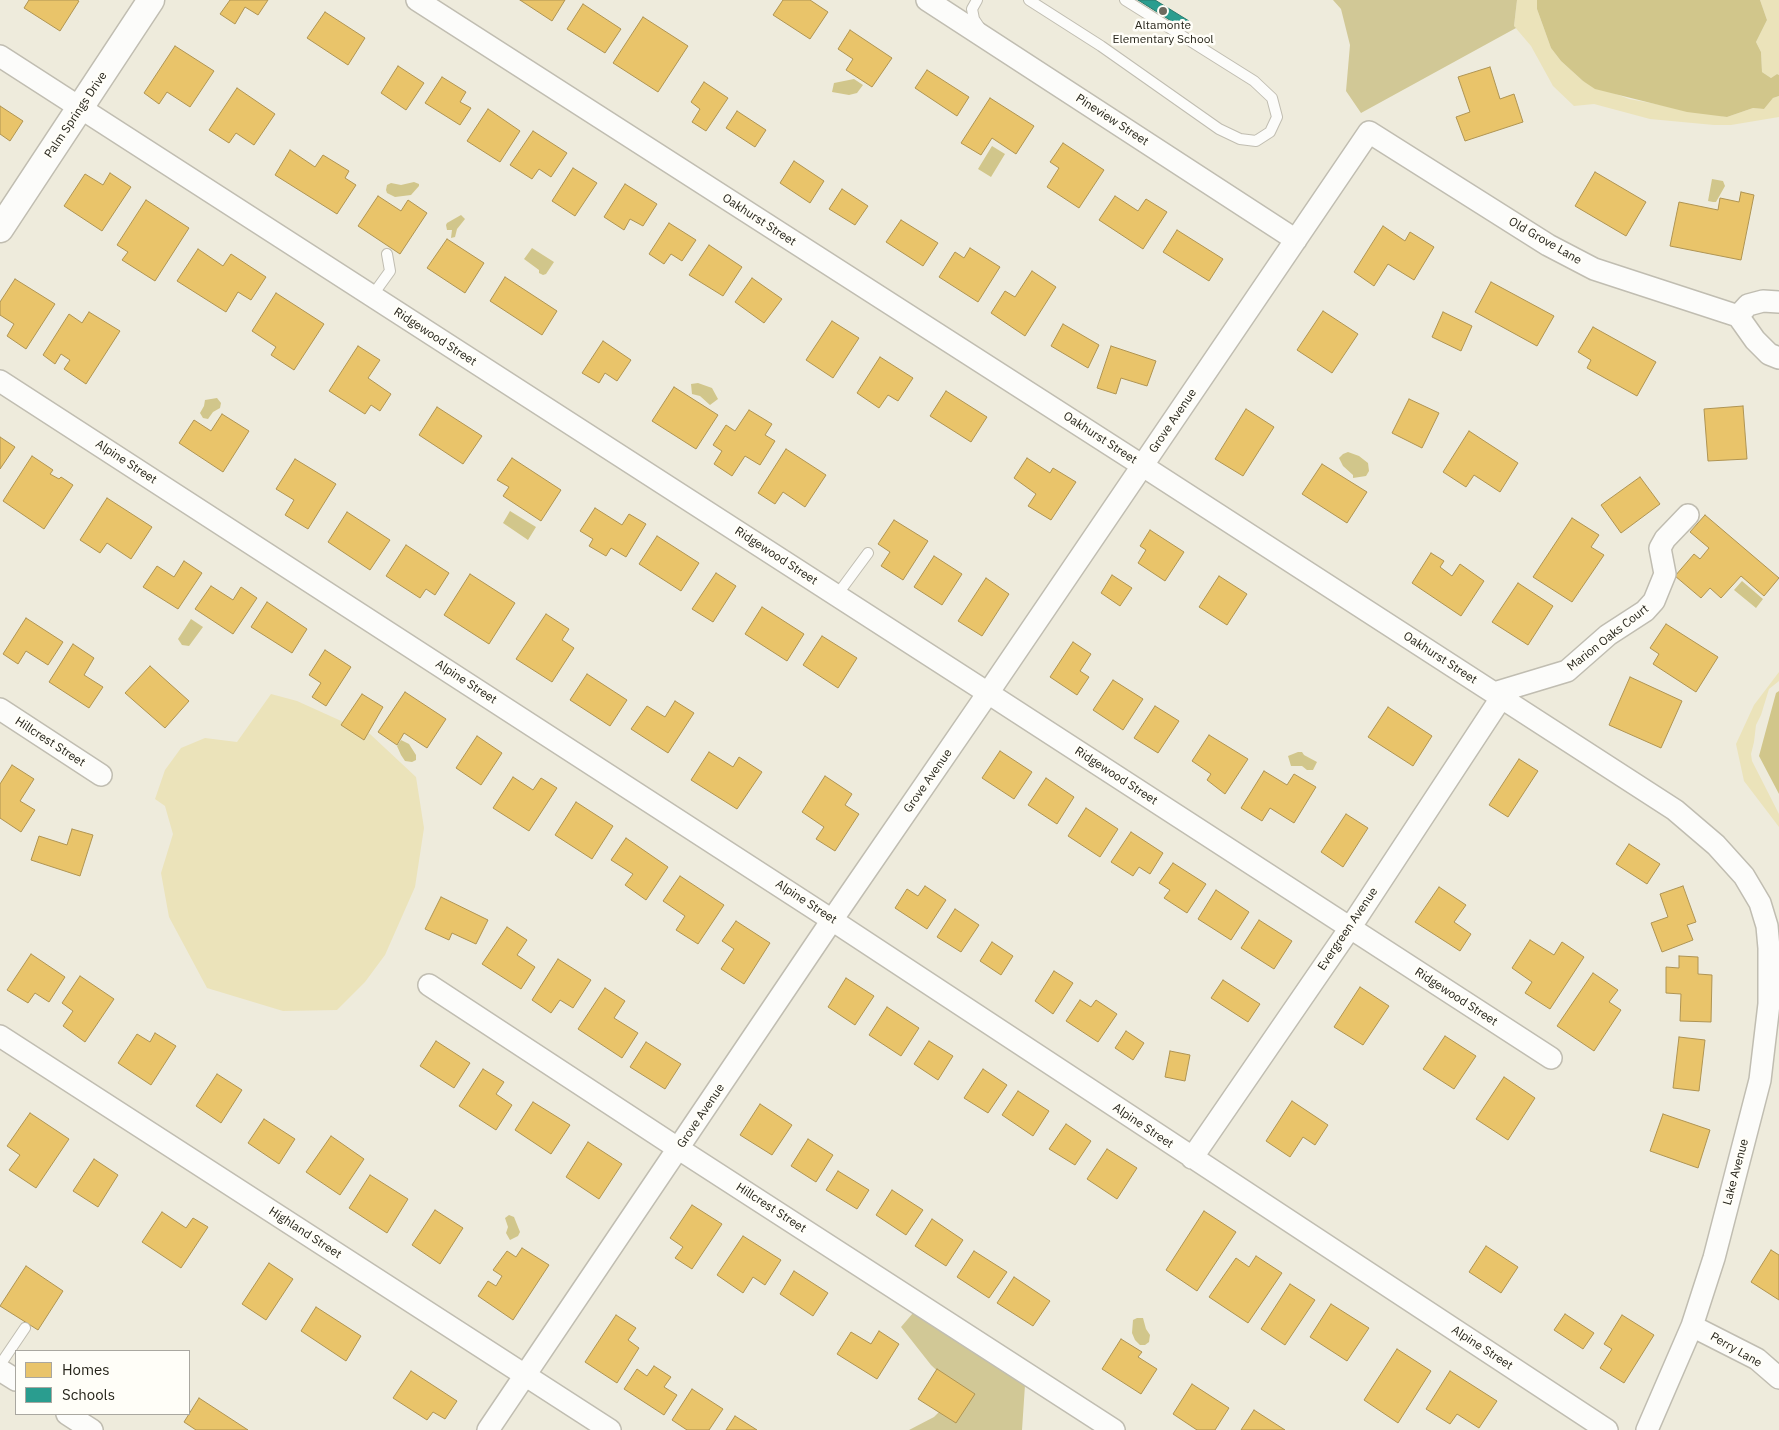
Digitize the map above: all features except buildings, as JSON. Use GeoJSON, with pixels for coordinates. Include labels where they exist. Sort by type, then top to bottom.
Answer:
{"type":"FeatureCollection","features":[{"type":"Feature","properties":{"kind":"street","name":"Palm Springs Drive"},"geometry":{"type":"LineString","coordinates":[[0,229],[152,0]]}},
{"type":"Feature","properties":{"kind":"street","name":"Oakhurst Street"},"geometry":{"type":"LineString","coordinates":[[417,0],[1675,810],[1716,845],[1744,876],[1760,903]]}},
{"type":"Feature","properties":{"kind":"street","name":"Pineview Street"},"geometry":{"type":"LineString","coordinates":[[928,0],[1296,240]]}},
{"type":"Feature","properties":{"kind":"street","name":"Ridgewood Street"},"geometry":{"type":"LineString","coordinates":[[0,56],[837,595],[1550,1058]]}},
{"type":"Feature","properties":{"kind":"street","name":"Grove Avenue"},"geometry":{"type":"LineString","coordinates":[[488,1430],[832,920],[1369,132]]}},
{"type":"Feature","properties":{"kind":"street","name":"Old Grove Lane"},"geometry":{"type":"LineString","coordinates":[[1369,132],[1548,245],[1594,269],[1738,316]]}},
{"type":"Feature","properties":{"kind":"street"},"geometry":{"type":"LineString","coordinates":[[1779,302],[1763,301],[1748,305],[1738,316],[1755,340],[1769,354],[1779,358]]}},
{"type":"Feature","properties":{"kind":"street","name":"Alpine Street"},"geometry":{"type":"LineString","coordinates":[[0,381],[832,920],[1607,1430]]}},
{"type":"Feature","properties":{"kind":"street","name":"Marion Oaks Court"},"geometry":{"type":"LineString","coordinates":[[1498,696],[1567,671],[1608,635],[1645,611],[1654,601],[1665,574],[1660,548],[1665,539],[1688,515]]}},
{"type":"Feature","properties":{"kind":"street","name":"Evergreen Avenue"},"geometry":{"type":"LineString","coordinates":[[1192,1158],[1350,928],[1498,696]]}},
{"type":"Feature","properties":{"kind":"street","name":"Hillcrest Street"},"geometry":{"type":"LineString","coordinates":[[0,709],[101,775]]}},
{"type":"Feature","properties":{"kind":"street","name":"Lake Avenue"},"geometry":{"type":"LineString","coordinates":[[1647,1430],[1692,1326],[1714,1258],[1760,1080],[1769,1004],[1769,948],[1767,926],[1760,903]]}},
{"type":"Feature","properties":{"kind":"street","name":"Hillcrest Street"},"geometry":{"type":"LineString","coordinates":[[429,985],[678,1149],[1114,1430]]}},
{"type":"Feature","properties":{"kind":"street","name":"Highland Street"},"geometry":{"type":"LineString","coordinates":[[0,1036],[610,1430]]}},
{"type":"Feature","properties":{"kind":"street","name":"Perry Lane"},"geometry":{"type":"LineString","coordinates":[[1692,1326],[1757,1359],[1779,1378]]}},
{"type":"Feature","properties":{"kind":"street"},"geometry":{"type":"LineString","coordinates":[[0,1370],[15,1379]]}},
{"type":"Feature","properties":{"kind":"street"},"geometry":{"type":"LineString","coordinates":[[69,1415],[92,1430]]}},
{"type":"Feature","properties":{"kind":"lane"},"geometry":{"type":"LineString","coordinates":[[928,0],[945,0]]}},
{"type":"Feature","properties":{"kind":"lane"},"geometry":{"type":"LineString","coordinates":[[977,0],[972,9],[974,19],[992,42]]}},
{"type":"Feature","properties":{"kind":"lane"},"geometry":{"type":"LineString","coordinates":[[1029,0],[1101,46],[1219,129],[1240,139],[1256,141],[1270,132],[1277,117],[1272,98],[1254,81],[1125,0]]}},
{"type":"Feature","properties":{"kind":"lane"},"geometry":{"type":"LineString","coordinates":[[372,296],[390,271],[387,254]]}},
{"type":"Feature","properties":{"kind":"lane"},"geometry":{"type":"LineString","coordinates":[[837,595],[868,553]]}},
{"type":"Feature","properties":{"kind":"lane"},"geometry":{"type":"LineString","coordinates":[[0,1365],[25,1328]]}},
{"type":"Feature","properties":{"kind":"shaded area"},"geometry":{"type":"Polygon","coordinates":[[[1333,0],[1517,0],[1514,26],[1516,28],[1361,113],[1346,91],[1350,45],[1341,9],[1333,0]]]}},
{"type":"Feature","properties":{"kind":"shaded area"},"geometry":{"type":"Polygon","coordinates":[[[1517,0],[1537,0],[1537,9],[1551,48],[1561,61],[1583,81],[1629,99],[1727,117],[1753,108],[1764,109],[1773,98],[1779,96],[1779,117],[1731,125],[1714,125],[1650,119],[1594,104],[1574,106],[1553,86],[1531,46],[1514,26],[1517,0]]]}},
{"type":"Feature","properties":{"kind":"shaded area"},"geometry":{"type":"Polygon","coordinates":[[[1537,0],[1760,0],[1767,20],[1756,42],[1761,52],[1762,72],[1771,78],[1777,74],[1779,75],[1779,96],[1773,98],[1764,109],[1753,108],[1727,117],[1687,112],[1595,89],[1561,61],[1551,48],[1537,9],[1537,0]]]}},
{"type":"Feature","properties":{"kind":"shaded area"},"geometry":{"type":"Polygon","coordinates":[[[1760,0],[1779,0],[1779,75],[1777,74],[1771,78],[1762,72],[1761,52],[1756,42],[1767,20],[1760,0]]]}},
{"type":"Feature","properties":{"kind":"shaded area"},"geometry":{"type":"Polygon","coordinates":[[[854,79],[863,85],[857,93],[849,95],[832,92],[834,83],[854,79]]]}},
{"type":"Feature","properties":{"kind":"shaded area"},"geometry":{"type":"Polygon","coordinates":[[[992,146],[1005,154],[991,177],[978,169],[992,146]]]}},
{"type":"Feature","properties":{"kind":"shaded area"},"geometry":{"type":"Polygon","coordinates":[[[1712,179],[1723,181],[1725,186],[1716,202],[1708,201],[1712,179]]]}},
{"type":"Feature","properties":{"kind":"shaded area"},"geometry":{"type":"Polygon","coordinates":[[[414,182],[419,184],[419,186],[411,195],[395,197],[387,193],[387,185],[391,183],[401,185],[414,182]]]}},
{"type":"Feature","properties":{"kind":"shaded area"},"geometry":{"type":"Polygon","coordinates":[[[461,215],[465,219],[457,229],[455,237],[451,238],[452,230],[447,230],[446,225],[461,215]]]}},
{"type":"Feature","properties":{"kind":"shaded area"},"geometry":{"type":"Polygon","coordinates":[[[532,248],[554,262],[546,274],[539,273],[539,270],[524,259],[532,248]]]}},
{"type":"Feature","properties":{"kind":"shaded area"},"geometry":{"type":"Polygon","coordinates":[[[698,383],[712,388],[718,399],[710,405],[700,396],[692,394],[691,384],[698,383]]]}},
{"type":"Feature","properties":{"kind":"shaded area"},"geometry":{"type":"Polygon","coordinates":[[[217,398],[221,403],[220,408],[213,412],[208,419],[203,418],[200,413],[205,400],[217,398]]]}},
{"type":"Feature","properties":{"kind":"shaded area"},"geometry":{"type":"Polygon","coordinates":[[[1348,452],[1359,456],[1368,463],[1369,471],[1366,476],[1353,478],[1353,475],[1343,466],[1339,458],[1348,452]]]}},
{"type":"Feature","properties":{"kind":"shaded area"},"geometry":{"type":"Polygon","coordinates":[[[510,511],[536,527],[528,540],[503,523],[510,511]]]}},
{"type":"Feature","properties":{"kind":"shaded area"},"geometry":{"type":"Polygon","coordinates":[[[1742,581],[1763,599],[1756,608],[1734,590],[1742,581]]]}},
{"type":"Feature","properties":{"kind":"shaded area"},"geometry":{"type":"Polygon","coordinates":[[[191,619],[203,627],[189,646],[182,645],[178,639],[191,619]]]}},
{"type":"Feature","properties":{"kind":"shaded area"},"geometry":{"type":"Polygon","coordinates":[[[1779,672],[1779,681],[1769,689],[1756,725],[1751,754],[1752,761],[1779,814],[1779,827],[1744,781],[1736,744],[1754,705],[1779,672]]]}},
{"type":"Feature","properties":{"kind":"shaded area"},"geometry":{"type":"Polygon","coordinates":[[[1779,691],[1779,794],[1759,756],[1776,693],[1779,691]]]}},
{"type":"Feature","properties":{"kind":"shaded area"},"geometry":{"type":"Polygon","coordinates":[[[271,694],[297,701],[370,734],[416,777],[424,828],[415,887],[385,955],[365,982],[337,1010],[283,1011],[207,988],[169,917],[161,873],[173,834],[165,806],[155,799],[165,770],[181,748],[205,738],[237,742],[271,694]]]}},
{"type":"Feature","properties":{"kind":"shaded area"},"geometry":{"type":"Polygon","coordinates":[[[401,740],[409,744],[416,755],[416,760],[412,762],[405,761],[397,746],[401,740]]]}},
{"type":"Feature","properties":{"kind":"shaded area"},"geometry":{"type":"Polygon","coordinates":[[[1302,752],[1317,762],[1313,770],[1307,770],[1302,766],[1291,766],[1288,756],[1302,752]]]}},
{"type":"Feature","properties":{"kind":"shaded area"},"geometry":{"type":"Polygon","coordinates":[[[509,1215],[514,1217],[520,1232],[518,1236],[510,1240],[506,1233],[508,1227],[505,1218],[509,1215]]]}},
{"type":"Feature","properties":{"kind":"shaded area"},"geometry":{"type":"Polygon","coordinates":[[[913,1313],[1025,1385],[1022,1430],[909,1430],[934,1417],[959,1392],[931,1365],[901,1327],[913,1313]]]}},
{"type":"Feature","properties":{"kind":"shaded area"},"geometry":{"type":"Polygon","coordinates":[[[1143,1318],[1150,1335],[1149,1342],[1145,1345],[1140,1345],[1132,1333],[1133,1320],[1143,1318]]]}},
{"type":"Feature","properties":{"kind":"place","name":"Altamonte Elementary School"},"geometry":{"type":"Point","coordinates":[1163,11]}}]}
